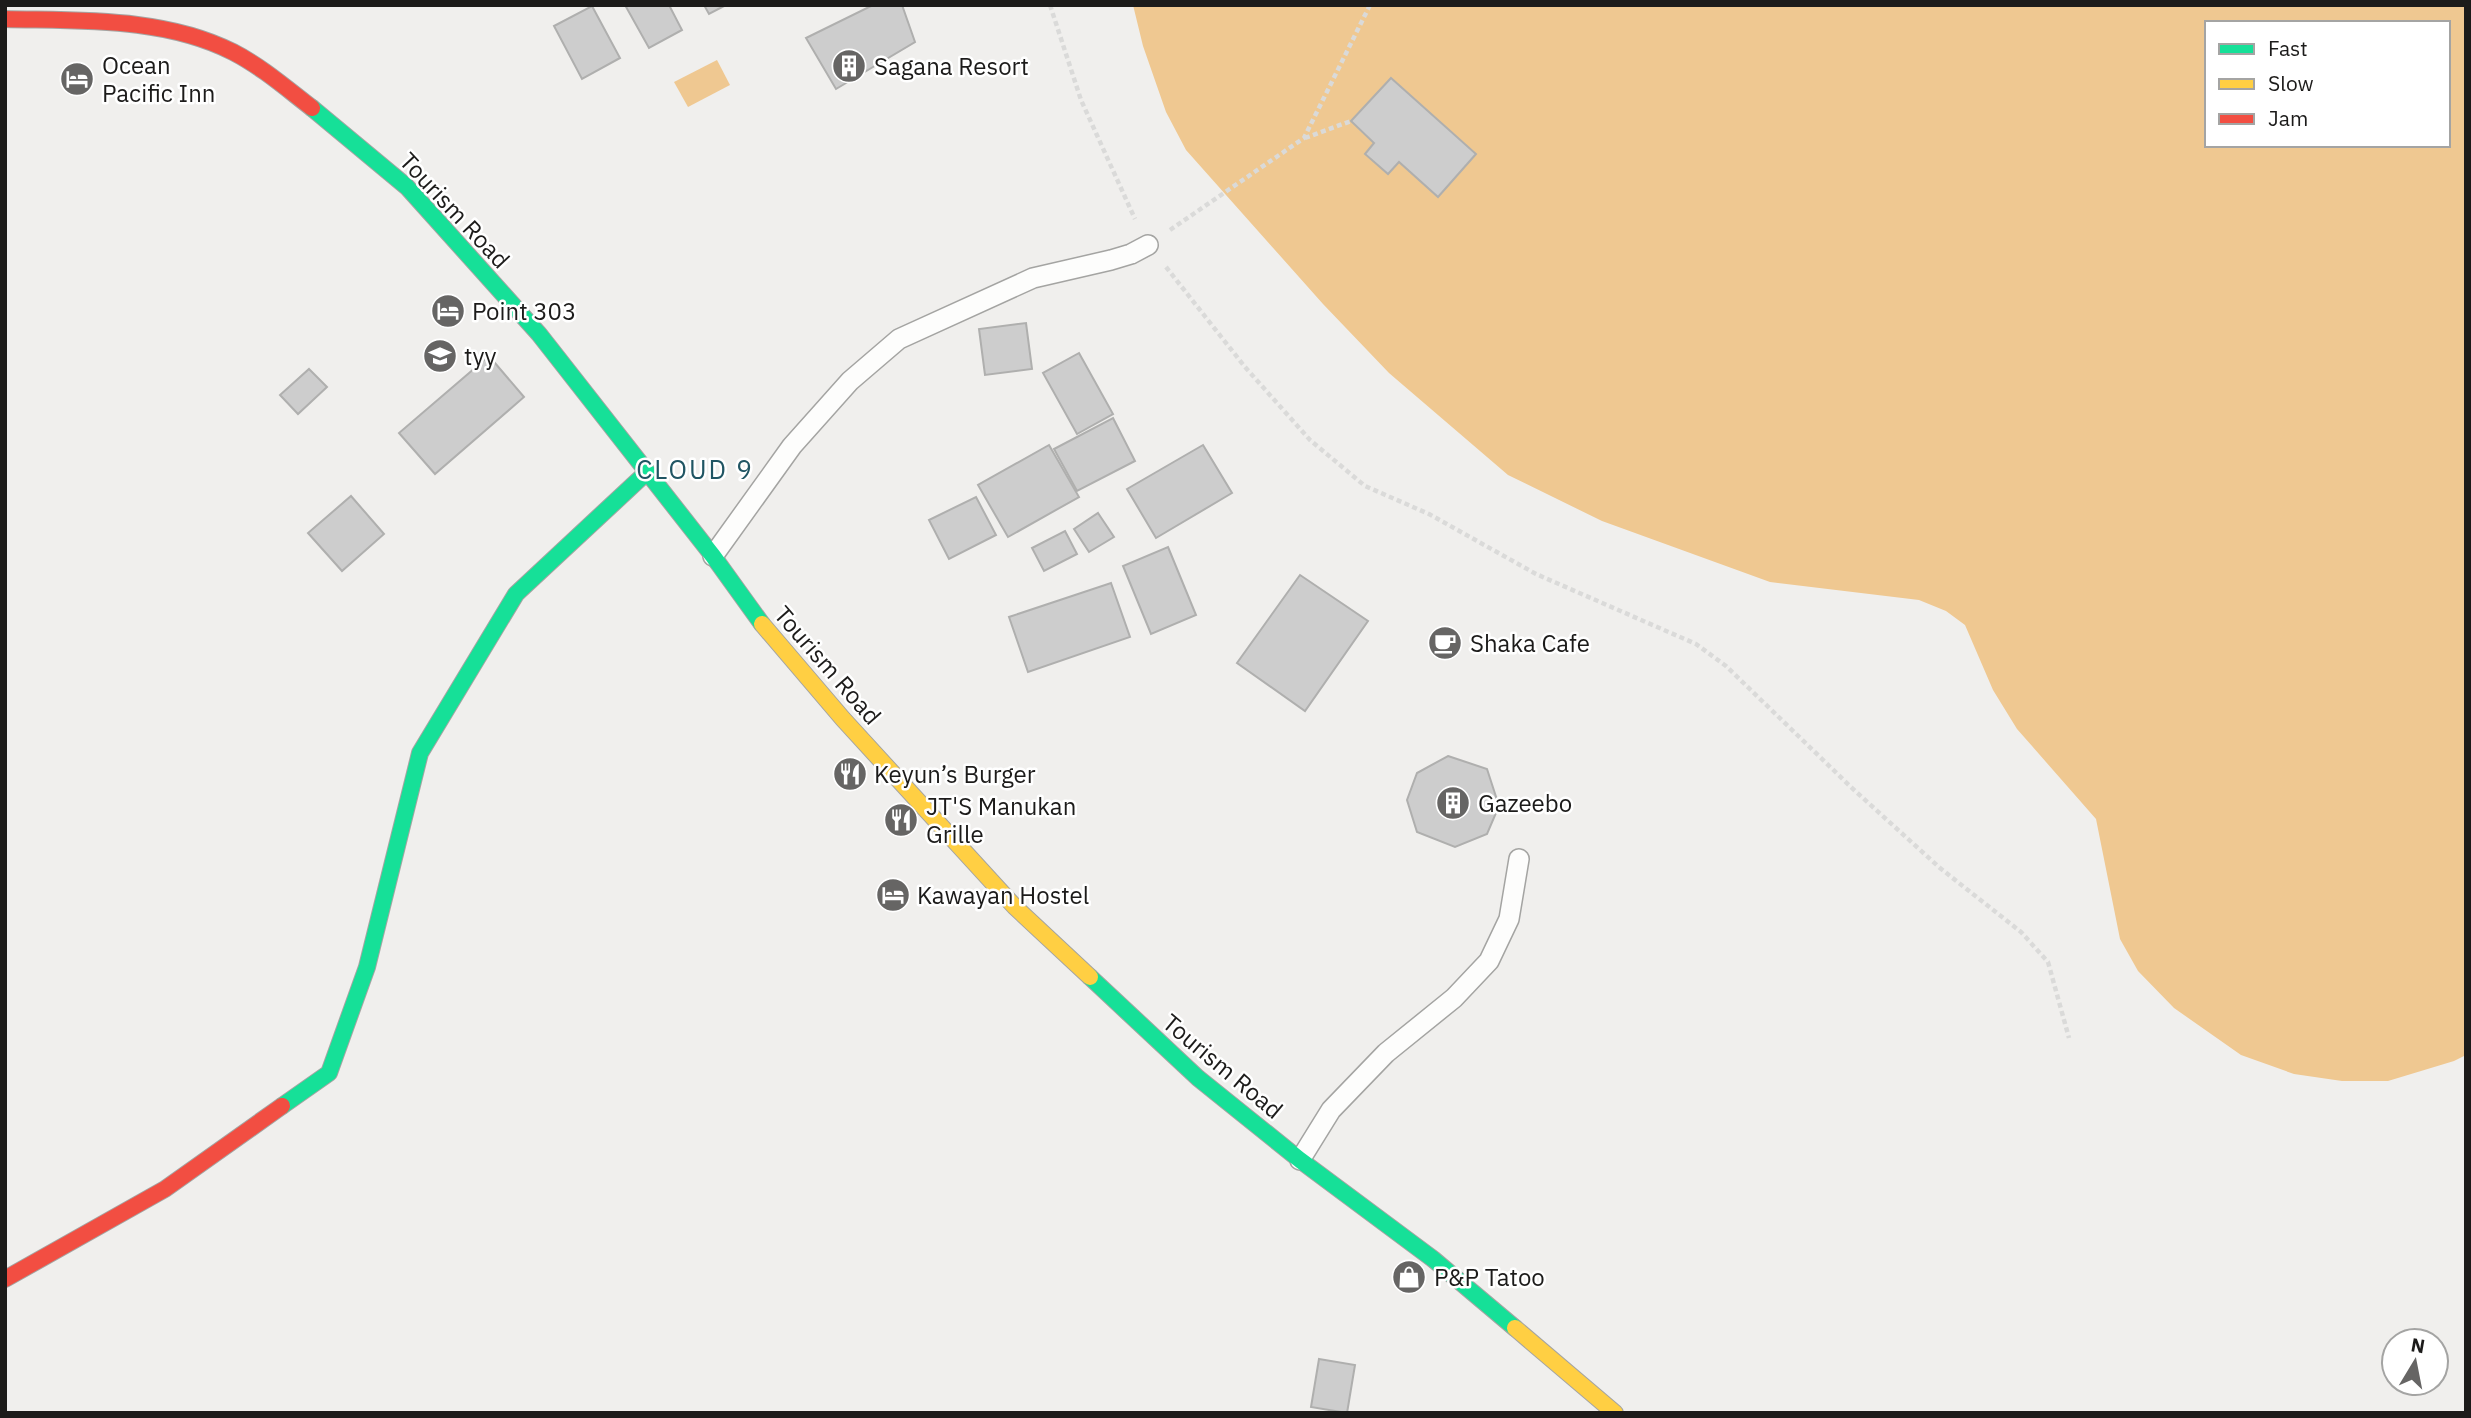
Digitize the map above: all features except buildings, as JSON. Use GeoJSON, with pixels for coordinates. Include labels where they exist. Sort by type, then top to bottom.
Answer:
{"type":"FeatureCollection","features":[{"type":"Feature","properties":{"kind":"street","name":"Tourism Road"},"geometry":{"type":"LineString","coordinates":[[5,19],[109,22],[162,29],[196,37],[230,51],[259,67],[334,124],[407,187],[539,334],[713,556],[762,624],[843,719],[1015,907],[1198,1079],[1300,1160],[1433,1259],[1615,1413]]}},
{"type":"Feature","properties":{"kind":"street"},"geometry":{"type":"LineString","coordinates":[[5,1279],[165,1189],[330,1073],[367,967],[420,752],[516,594],[647,472]]}},
{"type":"Feature","properties":{"kind":"lane"},"geometry":{"type":"LineString","coordinates":[[713,556],[792,446],[850,381],[899,339],[1033,278],[1111,260],[1148,245]]}},
{"type":"Feature","properties":{"kind":"lane"},"geometry":{"type":"LineString","coordinates":[[1300,1160],[1331,1110],[1386,1053],[1454,998],[1489,961],[1509,919],[1519,859]]}},
{"type":"Feature","properties":{"kind":"path"},"geometry":{"type":"LineString","coordinates":[[1050,5],[1081,100],[1118,186],[1148,245],[1245,367],[1300,429],[1365,486],[1429,514],[1536,574],[1696,644],[1726,666],[1853,789],[1940,868],[2021,932],[2048,962],[2069,1038]]}},
{"type":"Feature","properties":{"kind":"path"},"geometry":{"type":"LineString","coordinates":[[1304,138],[1370,5]]}},
{"type":"Feature","properties":{"kind":"path"},"geometry":{"type":"LineString","coordinates":[[1165,233],[1304,138],[1352,121]]}},
{"type":"Feature","properties":{"kind":"shaded area"},"geometry":{"type":"Polygon","coordinates":[[[1133,5],[2466,5],[2466,1055],[2388,1081],[2342,1081],[2294,1074],[2241,1055],[2174,1008],[2138,971],[2120,939],[2096,819],[2017,729],[1993,690],[1965,625],[1946,611],[1919,600],[1770,582],[1602,521],[1508,475],[1389,373],[1323,304],[1186,150],[1166,112],[1143,46],[1133,5]]]}},
{"type":"Feature","properties":{"kind":"shaded area"},"geometry":{"type":"Polygon","coordinates":[[[717,60],[730,85],[688,107],[674,82],[717,60]]]}},
{"type":"Feature","properties":{"kind":"traffic: fast"},"geometry":{"type":"LineString","coordinates":[[312,108],[407,187],[539,334],[713,556],[762,624]]}},
{"type":"Feature","properties":{"kind":"traffic: fast"},"geometry":{"type":"LineString","coordinates":[[282,1106],[329,1073],[367,967],[420,753],[516,594],[647,472]]}},
{"type":"Feature","properties":{"kind":"traffic: fast"},"geometry":{"type":"LineString","coordinates":[[1090,977],[1198,1078],[1300,1160],[1433,1259],[1515,1328]]}},
{"type":"Feature","properties":{"kind":"traffic: slow"},"geometry":{"type":"LineString","coordinates":[[762,624],[843,719],[1015,907],[1090,977]]}},
{"type":"Feature","properties":{"kind":"traffic: slow"},"geometry":{"type":"LineString","coordinates":[[1515,1328],[1615,1413]]}},
{"type":"Feature","properties":{"kind":"traffic: jam"},"geometry":{"type":"LineString","coordinates":[[5,19],[122,23],[179,32],[244,58],[312,108]]}},
{"type":"Feature","properties":{"kind":"traffic: jam"},"geometry":{"type":"LineString","coordinates":[[5,1279],[165,1189],[282,1106]]}},
{"type":"Feature","properties":{"kind":"place","name":"Sagana Resort"},"geometry":{"type":"Point","coordinates":[849,66]}},
{"type":"Feature","properties":{"kind":"place","name":"Ocean Pacific Inn"},"geometry":{"type":"Point","coordinates":[77,79]}},
{"type":"Feature","properties":{"kind":"place","name":"Point 303"},"geometry":{"type":"Point","coordinates":[448,311]}},
{"type":"Feature","properties":{"kind":"place","name":"tyy"},"geometry":{"type":"Point","coordinates":[440,356]}},
{"type":"Feature","properties":{"kind":"place","name":"Shaka Cafe"},"geometry":{"type":"Point","coordinates":[1445,643]}},
{"type":"Feature","properties":{"kind":"place","name":"Keyun’s Burger"},"geometry":{"type":"Point","coordinates":[850,774]}},
{"type":"Feature","properties":{"kind":"place","name":"Gazeebo"},"geometry":{"type":"Point","coordinates":[1453,803]}},
{"type":"Feature","properties":{"kind":"place","name":"JT'S Manukan Grille"},"geometry":{"type":"Point","coordinates":[901,820]}},
{"type":"Feature","properties":{"kind":"place","name":"Kawayan Hostel"},"geometry":{"type":"Point","coordinates":[893,895]}},
{"type":"Feature","properties":{"kind":"place","name":"P&P Tatoo"},"geometry":{"type":"Point","coordinates":[1409,1277]}},
{"type":"Feature","properties":{"kind":"district","name":"CLOUD 9"},"geometry":{"type":"Point","coordinates":[695,469]}}]}
